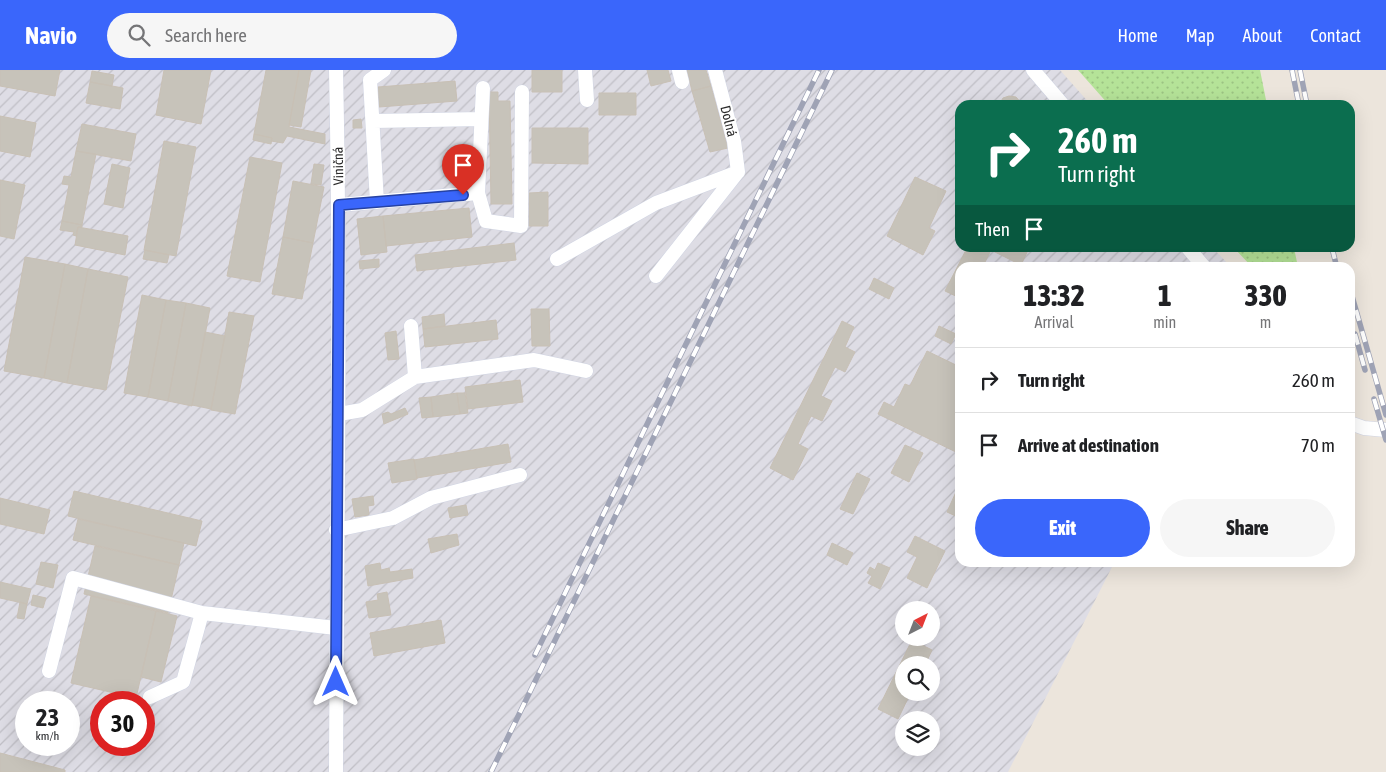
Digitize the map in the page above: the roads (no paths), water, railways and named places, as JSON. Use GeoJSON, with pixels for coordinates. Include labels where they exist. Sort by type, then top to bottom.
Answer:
{"type":"FeatureCollection","features":[{"type":"Feature","properties":{"kind":"street","name":"Viničná"},"geometry":{"type":"LineString","coordinates":[[336,70],[339,205],[336,772]]}},
{"type":"Feature","properties":{"kind":"street"},"geometry":{"type":"LineString","coordinates":[[377,202],[370,80],[384,70]]}},
{"type":"Feature","properties":{"kind":"street"},"geometry":{"type":"LineString","coordinates":[[585,70],[587,100]]}},
{"type":"Feature","properties":{"kind":"street","name":"Dolná"},"geometry":{"type":"LineString","coordinates":[[715,70],[734,140],[738,172]]}},
{"type":"Feature","properties":{"kind":"street"},"geometry":{"type":"LineString","coordinates":[[1033,70],[1059,100]]}},
{"type":"Feature","properties":{"kind":"street"},"geometry":{"type":"LineString","coordinates":[[483,88],[478,193],[486,221],[522,226],[522,92]]}},
{"type":"Feature","properties":{"kind":"street"},"geometry":{"type":"LineString","coordinates":[[373,121],[481,119]]}},
{"type":"Feature","properties":{"kind":"street"},"geometry":{"type":"LineString","coordinates":[[557,259],[656,203],[738,172]]}},
{"type":"Feature","properties":{"kind":"street"},"geometry":{"type":"LineString","coordinates":[[656,276],[738,172]]}},
{"type":"Feature","properties":{"kind":"street"},"geometry":{"type":"LineString","coordinates":[[339,205],[478,193]]}},
{"type":"Feature","properties":{"kind":"street"},"geometry":{"type":"LineString","coordinates":[[1191,252],[1200,262]]}},
{"type":"Feature","properties":{"kind":"street"},"geometry":{"type":"LineString","coordinates":[[411,326],[415,376]]}},
{"type":"Feature","properties":{"kind":"street"},"geometry":{"type":"LineString","coordinates":[[339,414],[362,410],[415,376],[534,360],[586,371]]}},
{"type":"Feature","properties":{"kind":"street"},"geometry":{"type":"LineString","coordinates":[[1355,425],[1364,428],[1386,430]]}},
{"type":"Feature","properties":{"kind":"street"},"geometry":{"type":"LineString","coordinates":[[336,530],[393,518],[431,498],[520,475]]}},
{"type":"Feature","properties":{"kind":"street"},"geometry":{"type":"LineString","coordinates":[[49,671],[73,578],[202,613],[336,628]]}},
{"type":"Feature","properties":{"kind":"street"},"geometry":{"type":"LineString","coordinates":[[155,695],[184,682],[202,613]]}},
{"type":"Feature","properties":{"kind":"railway"},"geometry":{"type":"LineString","coordinates":[[535,655],[819,70]]}},
{"type":"Feature","properties":{"kind":"railway"},"geometry":{"type":"LineString","coordinates":[[491,772],[832,70]]}},
{"type":"Feature","properties":{"kind":"railway"},"geometry":{"type":"LineString","coordinates":[[1292,70],[1298,100]]}},
{"type":"Feature","properties":{"kind":"railway"},"geometry":{"type":"LineString","coordinates":[[1300,70],[1306,100]]}},
{"type":"Feature","properties":{"kind":"railway"},"geometry":{"type":"LineString","coordinates":[[1333,252],[1336,262]]}},
{"type":"Feature","properties":{"kind":"railway"},"geometry":{"type":"LineString","coordinates":[[1355,306],[1386,415]]}},
{"type":"Feature","properties":{"kind":"railway"},"geometry":{"type":"LineString","coordinates":[[1355,334],[1365,370]]}},
{"type":"Feature","properties":{"kind":"railway"},"geometry":{"type":"LineString","coordinates":[[1374,399],[1386,440]]}}]}
